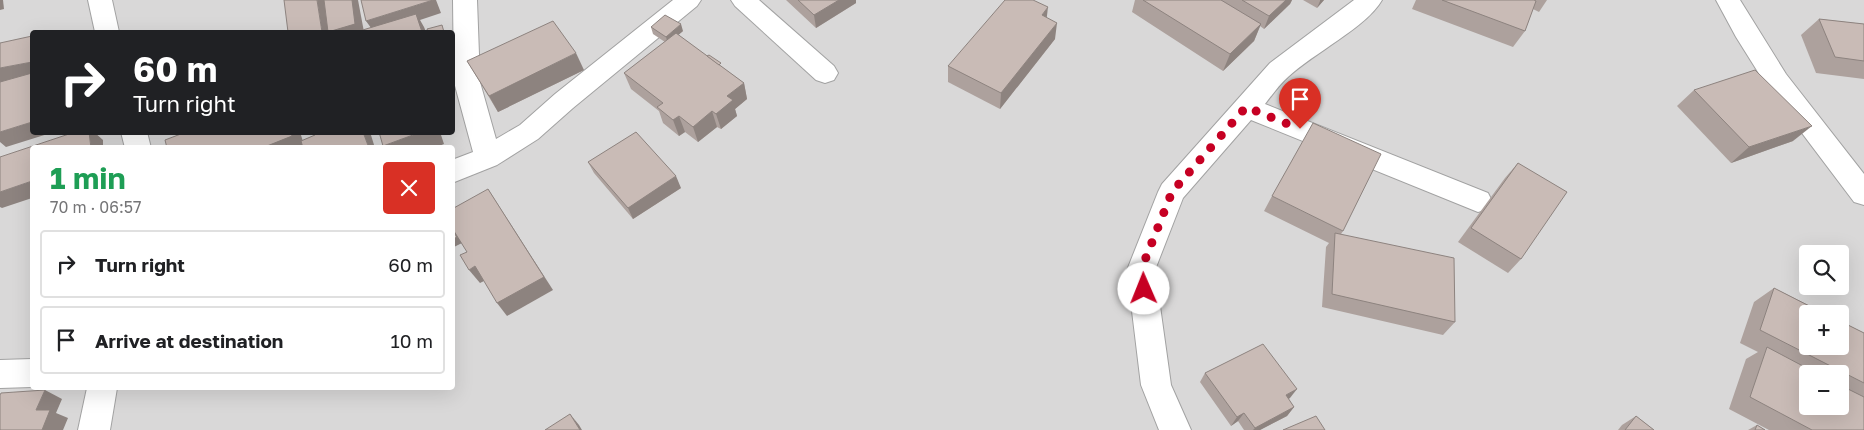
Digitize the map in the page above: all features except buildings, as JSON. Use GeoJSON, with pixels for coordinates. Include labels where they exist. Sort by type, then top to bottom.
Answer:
{"type":"FeatureCollection","features":[{"type":"Feature","properties":{"kind":"street"},"geometry":{"type":"LineString","coordinates":[[100,0],[107,30]]}},
{"type":"Feature","properties":{"kind":"street"},"geometry":{"type":"LineString","coordinates":[[465,0],[468,82],[488,157]]}},
{"type":"Feature","properties":{"kind":"street"},"geometry":{"type":"LineString","coordinates":[[455,171],[488,157],[529,132],[564,101],[689,0]]}},
{"type":"Feature","properties":{"kind":"street"},"geometry":{"type":"LineString","coordinates":[[743,0],[825,73]]}},
{"type":"Feature","properties":{"kind":"street"},"geometry":{"type":"LineString","coordinates":[[1175,430],[1156,385],[1141,270],[1172,192],[1279,70],[1353,15],[1370,0]]}},
{"type":"Feature","properties":{"kind":"street"},"geometry":{"type":"LineString","coordinates":[[1728,0],[1777,81],[1864,194]]}},
{"type":"Feature","properties":{"kind":"street"},"geometry":{"type":"LineString","coordinates":[[1246,107],[1478,201]]}},
{"type":"Feature","properties":{"kind":"street"},"geometry":{"type":"LineString","coordinates":[[0,374],[30,373]]}},
{"type":"Feature","properties":{"kind":"street"},"geometry":{"type":"LineString","coordinates":[[94,430],[102,390]]}},
{"type":"Feature","properties":{"kind":"shaded area"},"geometry":{"type":"Polygon","coordinates":[[[0,0],[1864,0],[1864,430],[0,430],[0,0]]]}},
{"type":"Feature","properties":{"kind":"route"},"geometry":{"type":"LineString","coordinates":[[1144,289],[1141,270],[1172,192],[1246,107],[1300,129]]}}]}
